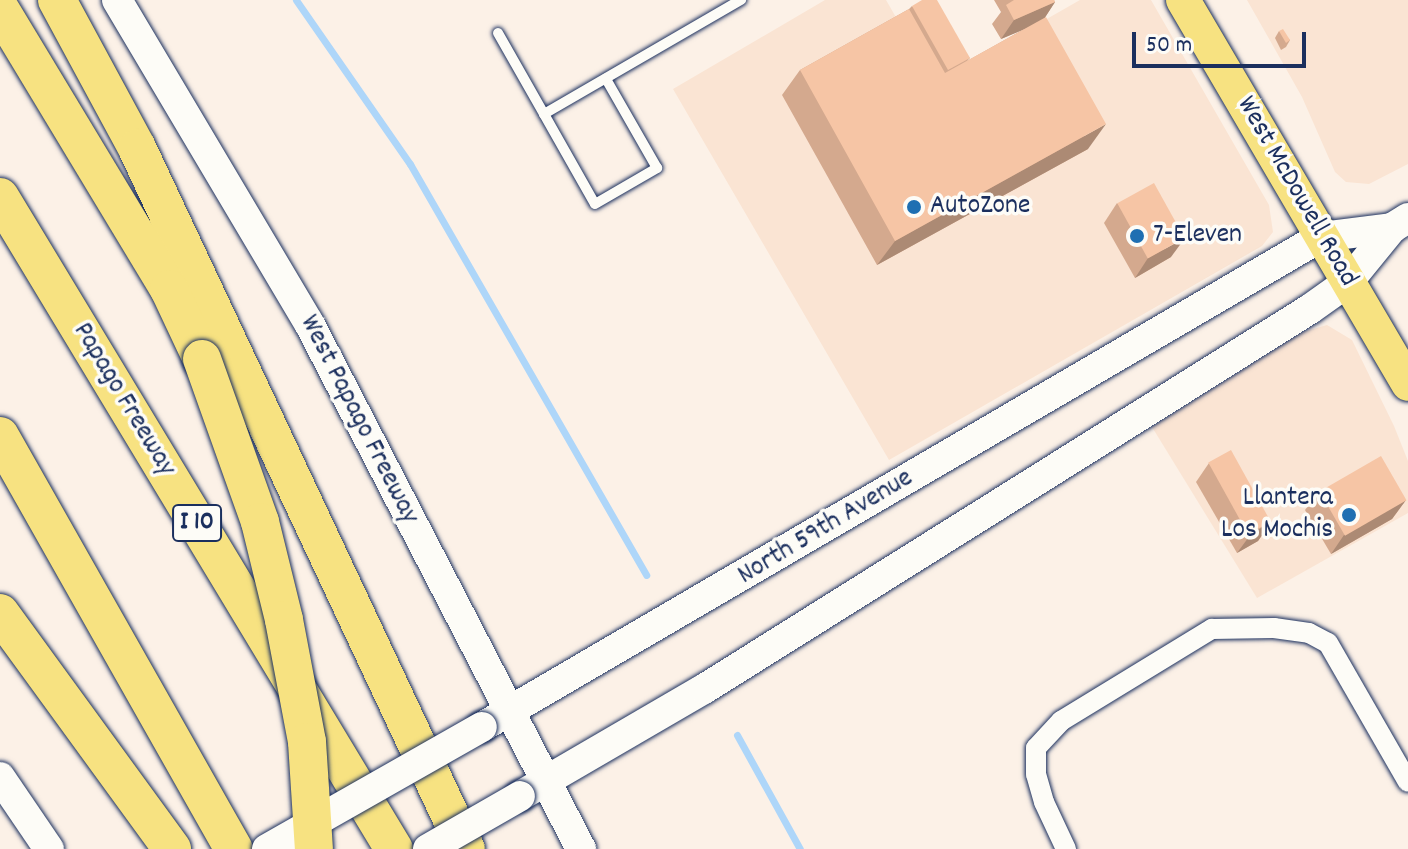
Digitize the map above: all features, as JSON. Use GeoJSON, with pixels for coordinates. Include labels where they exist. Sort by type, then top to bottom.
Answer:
{"type":"FeatureCollection","features":[{"type":"Feature","properties":{"kind":"highway"},"geometry":{"type":"LineString","coordinates":[[57,0],[137,148],[466,849]]}},
{"type":"Feature","properties":{"kind":"highway"},"geometry":{"type":"LineString","coordinates":[[0,9],[169,289],[202,359],[260,522],[282,608],[307,742],[314,849]]}},
{"type":"Feature","properties":{"kind":"highway","name":"Papago Freeway"},"geometry":{"type":"LineString","coordinates":[[0,197],[394,849]]}},
{"type":"Feature","properties":{"kind":"highway"},"geometry":{"type":"LineString","coordinates":[[0,436],[234,849]]}},
{"type":"Feature","properties":{"kind":"highway"},"geometry":{"type":"LineString","coordinates":[[0,613],[172,849]]}},
{"type":"Feature","properties":{"kind":"main road","name":"West Papago Freeway"},"geometry":{"type":"LineString","coordinates":[[117,0],[310,325],[581,849]]}},
{"type":"Feature","properties":{"kind":"main road","name":"West McDowell Road"},"geometry":{"type":"LineString","coordinates":[[1183,0],[1408,384]]}},
{"type":"Feature","properties":{"kind":"main road","name":"North 59th Avenue"},"geometry":{"type":"LineString","coordinates":[[267,849],[482,727],[1321,237],[1400,223]]}},
{"type":"Feature","properties":{"kind":"main road","name":"North 59th Avenue"},"geometry":{"type":"LineString","coordinates":[[428,849],[750,661],[1348,282],[1400,223]]}},
{"type":"Feature","properties":{"kind":"main road"},"geometry":{"type":"LineString","coordinates":[[0,777],[49,849]]}},
{"type":"Feature","properties":{"kind":"street"},"geometry":{"type":"LineString","coordinates":[[1066,849],[1044,802],[1036,748],[1061,721],[1212,629],[1274,628],[1309,633],[1328,643],[1402,757],[1408,782]]}},
{"type":"Feature","properties":{"kind":"lane"},"geometry":{"type":"LineString","coordinates":[[544,114],[741,0]]}},
{"type":"Feature","properties":{"kind":"lane"},"geometry":{"type":"LineString","coordinates":[[498,33],[595,204],[657,168],[606,79]]}},
{"type":"Feature","properties":{"kind":"shaded area"},"geometry":{"type":"Polygon","coordinates":[[[825,0],[886,0],[934,83],[1080,0],[1151,0],[1269,205],[1273,232],[1262,246],[889,460],[673,89],[825,0]]]}},
{"type":"Feature","properties":{"kind":"shaded area"},"geometry":{"type":"Polygon","coordinates":[[[1247,0],[1408,0],[1408,164],[1369,184],[1346,182],[1335,172],[1302,97],[1247,0]]]}},
{"type":"Feature","properties":{"kind":"shaded area"},"geometry":{"type":"Polygon","coordinates":[[[1327,325],[1352,340],[1394,426],[1408,461],[1408,513],[1257,598],[1152,427],[1303,332],[1327,325]]]}},
{"type":"Feature","properties":{"kind":"building"},"geometry":{"type":"Polygon","coordinates":[[[922,0],[937,0],[970,58],[948,70],[912,6],[922,0]]]}},
{"type":"Feature","properties":{"kind":"building"},"geometry":{"type":"Polygon","coordinates":[[[1014,0],[1055,2],[1014,20],[1006,5],[1014,0]]]}},
{"type":"Feature","properties":{"kind":"building","name":"AutoZone"},"geometry":{"type":"Polygon","coordinates":[[[909,9],[945,73],[1046,17],[1106,124],[895,241],[800,70],[909,9]]]}},
{"type":"Feature","properties":{"kind":"building"},"geometry":{"type":"Polygon","coordinates":[[[1283,29],[1290,40],[1286,43],[1279,31],[1283,29]]]}},
{"type":"Feature","properties":{"kind":"building"},"geometry":{"type":"Polygon","coordinates":[[[1154,183],[1185,238],[1148,258],[1117,203],[1154,183]]]}},
{"type":"Feature","properties":{"kind":"building"},"geometry":{"type":"Polygon","coordinates":[[[1231,450],[1271,522],[1248,534],[1208,463],[1231,450]]]}},
{"type":"Feature","properties":{"kind":"building"},"geometry":{"type":"Polygon","coordinates":[[[1381,456],[1406,500],[1345,536],[1320,492],[1381,456]]]}},
{"type":"Feature","properties":{"kind":"waterway"},"geometry":{"type":"LineString","coordinates":[[296,0],[410,164],[646,575]]}},
{"type":"Feature","properties":{"kind":"waterway"},"geometry":{"type":"LineString","coordinates":[[737,735],[800,849]]}},
{"type":"Feature","properties":{"kind":"place","name":"AutoZone"},"geometry":{"type":"Point","coordinates":[914,207]}},
{"type":"Feature","properties":{"kind":"place","name":"7-Eleven"},"geometry":{"type":"Point","coordinates":[1137,236]}},
{"type":"Feature","properties":{"kind":"place","name":"Llantera Los Mochis"},"geometry":{"type":"Point","coordinates":[1349,515]}}]}
